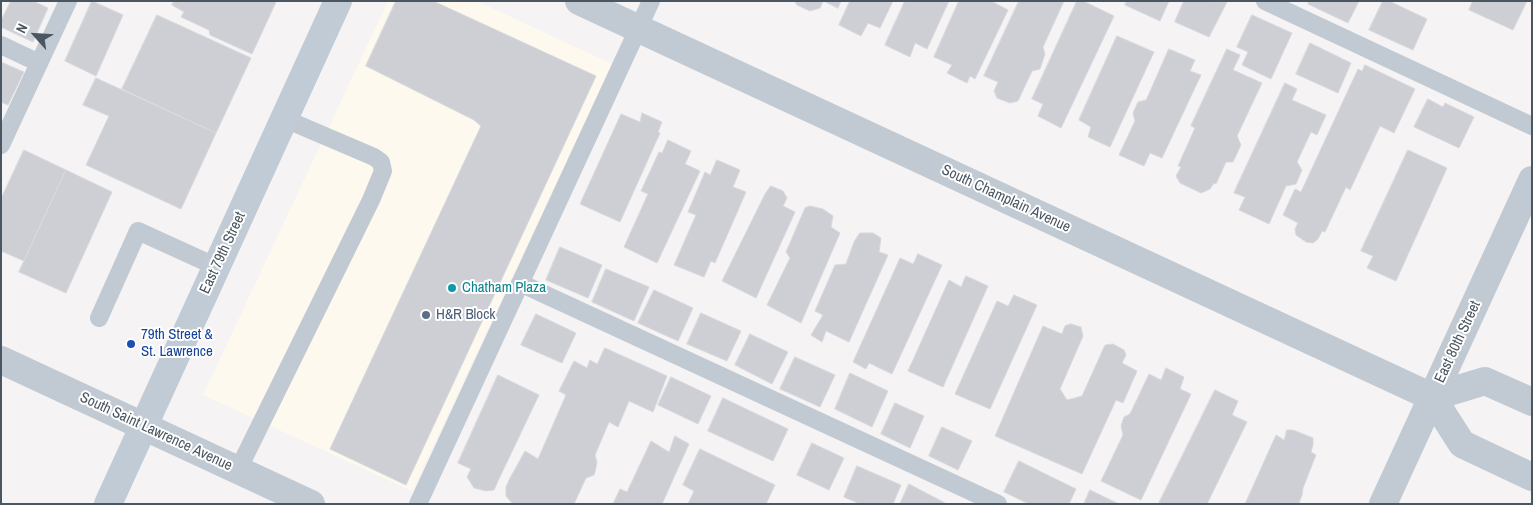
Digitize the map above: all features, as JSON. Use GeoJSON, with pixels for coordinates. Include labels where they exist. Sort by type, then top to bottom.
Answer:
{"type":"FeatureCollection","features":[{"type":"Feature","properties":{"kind":"main road","name":"East 79th Street"},"geometry":{"type":"LineString","coordinates":[[108,504],[338,1]]}},
{"type":"Feature","properties":{"kind":"street","name":"South Champlain Avenue"},"geometry":{"type":"LineString","coordinates":[[580,1],[1432,396]]}},
{"type":"Feature","properties":{"kind":"street","name":"East 80th Street"},"geometry":{"type":"LineString","coordinates":[[1383,504],[1532,180]]}},
{"type":"Feature","properties":{"kind":"street","name":"South Saint Lawrence Avenue"},"geometry":{"type":"LineString","coordinates":[[1,360],[312,504]]}},
{"type":"Feature","properties":{"kind":"street"},"geometry":{"type":"LineString","coordinates":[[1532,402],[1485,381],[1432,396],[1462,444],[1532,477]]}},
{"type":"Feature","properties":{"kind":"lane"},"geometry":{"type":"LineString","coordinates":[[1,145],[68,1]]}},
{"type":"Feature","properties":{"kind":"lane"},"geometry":{"type":"LineString","coordinates":[[418,504],[651,1]]}},
{"type":"Feature","properties":{"kind":"lane"},"geometry":{"type":"LineString","coordinates":[[1265,1],[1532,126]]}},
{"type":"Feature","properties":{"kind":"lane"},"geometry":{"type":"LineString","coordinates":[[1,45],[39,63]]}},
{"type":"Feature","properties":{"kind":"lane"},"geometry":{"type":"LineString","coordinates":[[238,470],[371,200],[383,171],[381,162],[374,157],[284,119]]}},
{"type":"Feature","properties":{"kind":"lane"},"geometry":{"type":"LineString","coordinates":[[99,318],[138,232],[216,267]]}},
{"type":"Feature","properties":{"kind":"lane"},"geometry":{"type":"LineString","coordinates":[[520,282],[998,504]]}},
{"type":"Feature","properties":{"kind":"shaded area","name":"Chatham Plaza"},"geometry":{"type":"Polygon","coordinates":[[[388,1],[477,1],[612,64],[412,491],[203,395],[388,1]]]}},
{"type":"Feature","properties":{"kind":"building"},"geometry":{"type":"Polygon","coordinates":[[[11,1],[33,1],[48,8],[33,42],[1,27],[1,21],[11,1]]]}},
{"type":"Feature","properties":{"kind":"building"},"geometry":{"type":"Polygon","coordinates":[[[92,1],[123,15],[96,76],[65,61],[92,1]]]}},
{"type":"Feature","properties":{"kind":"building"},"geometry":{"type":"Polygon","coordinates":[[[174,1],[276,2],[252,54],[210,35],[209,30],[181,17],[184,12],[172,5],[174,1]]]}},
{"type":"Feature","properties":{"kind":"building","name":"Chatham Plaza"},"geometry":{"type":"Polygon","coordinates":[[[396,1],[433,1],[596,76],[406,485],[330,449],[481,126],[474,120],[366,66],[396,1]]]}},
{"type":"Feature","properties":{"kind":"building"},"geometry":{"type":"Polygon","coordinates":[[[795,1],[823,1],[820,8],[810,11],[797,5],[795,1]]]}},
{"type":"Feature","properties":{"kind":"building"},"geometry":{"type":"Polygon","coordinates":[[[824,1],[841,1],[838,8],[824,1]]]}},
{"type":"Feature","properties":{"kind":"building"},"geometry":{"type":"Polygon","coordinates":[[[850,1],[893,1],[880,28],[868,23],[861,36],[839,25],[850,1]]]}},
{"type":"Feature","properties":{"kind":"building"},"geometry":{"type":"Polygon","coordinates":[[[905,1],[949,1],[927,49],[915,43],[910,57],[885,45],[905,1]]]}},
{"type":"Feature","properties":{"kind":"building"},"geometry":{"type":"Polygon","coordinates":[[[959,1],[991,1],[1008,10],[975,79],[970,76],[967,83],[947,73],[952,65],[934,57],[959,1]]]}},
{"type":"Feature","properties":{"kind":"building"},"geometry":{"type":"Polygon","coordinates":[[[1019,1],[1064,1],[1043,47],[1045,54],[1040,69],[1032,71],[1018,101],[1010,103],[997,98],[994,91],[998,82],[984,76],[1019,1]]]}},
{"type":"Feature","properties":{"kind":"building"},"geometry":{"type":"Polygon","coordinates":[[[1077,1],[1083,1],[1114,16],[1061,128],[1038,116],[1043,104],[1032,99],[1077,1]]]}},
{"type":"Feature","properties":{"kind":"building"},"geometry":{"type":"Polygon","coordinates":[[[1127,1],[1169,1],[1160,21],[1125,5],[1127,1]]]}},
{"type":"Feature","properties":{"kind":"building"},"geometry":{"type":"Polygon","coordinates":[[[1184,1],[1227,2],[1209,37],[1175,22],[1184,1]]]}},
{"type":"Feature","properties":{"kind":"building"},"geometry":{"type":"Polygon","coordinates":[[[1309,1],[1359,1],[1348,23],[1308,4],[1309,1]]]}},
{"type":"Feature","properties":{"kind":"building"},"geometry":{"type":"Polygon","coordinates":[[[1383,1],[1389,1],[1427,19],[1413,50],[1369,30],[1383,1]]]}},
{"type":"Feature","properties":{"kind":"building"},"geometry":{"type":"Polygon","coordinates":[[[1473,1],[1527,1],[1513,30],[1469,10],[1473,1]]]}},
{"type":"Feature","properties":{"kind":"building"},"geometry":{"type":"Polygon","coordinates":[[[157,15],[251,58],[216,133],[122,89],[157,15]]]}},
{"type":"Feature","properties":{"kind":"building"},"geometry":{"type":"Polygon","coordinates":[[[1252,15],[1292,33],[1271,79],[1242,65],[1248,52],[1237,47],[1252,15]]]}},
{"type":"Feature","properties":{"kind":"building"},"geometry":{"type":"Polygon","coordinates":[[[1117,36],[1154,52],[1110,147],[1088,137],[1091,127],[1079,120],[1117,36]]]}},
{"type":"Feature","properties":{"kind":"building"},"geometry":{"type":"Polygon","coordinates":[[[1310,43],[1351,63],[1338,93],[1296,74],[1310,43]]]}},
{"type":"Feature","properties":{"kind":"building"},"geometry":{"type":"Polygon","coordinates":[[[1169,49],[1195,60],[1190,71],[1201,75],[1162,158],[1150,153],[1144,166],[1119,155],[1135,121],[1133,113],[1138,102],[1146,100],[1169,49]]]}},
{"type":"Feature","properties":{"kind":"building"},"geometry":{"type":"Polygon","coordinates":[[[1227,49],[1240,55],[1233,70],[1262,83],[1237,136],[1241,145],[1233,162],[1226,162],[1216,184],[1214,183],[1210,189],[1201,193],[1180,183],[1176,176],[1181,167],[1178,166],[1195,128],[1191,126],[1227,49]]]}},
{"type":"Feature","properties":{"kind":"building"},"geometry":{"type":"Polygon","coordinates":[[[1,62],[24,72],[8,105],[1,102],[1,62]]]}},
{"type":"Feature","properties":{"kind":"building"},"geometry":{"type":"Polygon","coordinates":[[[1365,65],[1415,89],[1394,133],[1380,126],[1350,190],[1346,187],[1325,232],[1322,231],[1318,239],[1313,243],[1306,242],[1296,235],[1295,229],[1298,223],[1283,215],[1295,189],[1301,192],[1358,69],[1362,71],[1365,65]]]}},
{"type":"Feature","properties":{"kind":"building"},"geometry":{"type":"Polygon","coordinates":[[[96,78],[216,133],[181,209],[86,165],[109,116],[83,105],[96,78]]]}},
{"type":"Feature","properties":{"kind":"building"},"geometry":{"type":"Polygon","coordinates":[[[1285,83],[1297,89],[1292,100],[1326,115],[1317,135],[1311,132],[1297,162],[1302,170],[1296,184],[1286,186],[1269,224],[1239,210],[1245,197],[1234,193],[1285,83]]]}},
{"type":"Feature","properties":{"kind":"building"},"geometry":{"type":"Polygon","coordinates":[[[1428,99],[1443,107],[1445,103],[1474,117],[1459,148],[1414,127],[1428,99]]]}},
{"type":"Feature","properties":{"kind":"building"},"geometry":{"type":"Polygon","coordinates":[[[642,113],[662,122],[658,132],[660,133],[620,222],[580,204],[621,114],[640,122],[642,113]]]}},
{"type":"Feature","properties":{"kind":"building"},"geometry":{"type":"Polygon","coordinates":[[[668,140],[691,151],[685,164],[700,171],[657,263],[624,247],[648,194],[641,191],[659,152],[662,153],[668,140]]]}},
{"type":"Feature","properties":{"kind":"building"},"geometry":{"type":"Polygon","coordinates":[[[24,150],[66,170],[24,261],[1,251],[1,199],[24,150]]]}},
{"type":"Feature","properties":{"kind":"building"},"geometry":{"type":"Polygon","coordinates":[[[1408,150],[1447,168],[1396,281],[1367,268],[1373,256],[1361,251],[1408,150]]]}},
{"type":"Feature","properties":{"kind":"building"},"geometry":{"type":"Polygon","coordinates":[[[717,160],[740,170],[733,187],[746,192],[715,263],[711,261],[704,277],[674,265],[696,215],[688,212],[705,172],[710,175],[717,160]]]}},
{"type":"Feature","properties":{"kind":"building"},"geometry":{"type":"Polygon","coordinates":[[[66,170],[112,192],[66,293],[19,272],[66,170]]]}},
{"type":"Feature","properties":{"kind":"building"},"geometry":{"type":"Polygon","coordinates":[[[771,186],[783,191],[787,198],[783,206],[795,212],[756,298],[722,281],[765,194],[771,186]]]}},
{"type":"Feature","properties":{"kind":"building"},"geometry":{"type":"Polygon","coordinates":[[[810,206],[823,209],[833,216],[831,227],[840,233],[801,323],[767,305],[790,258],[786,252],[805,208],[810,206]]]}},
{"type":"Feature","properties":{"kind":"building"},"geometry":{"type":"Polygon","coordinates":[[[860,233],[873,233],[881,238],[879,252],[888,255],[849,342],[826,331],[822,342],[811,335],[823,315],[815,311],[835,265],[846,264],[854,242],[860,233]]]}},
{"type":"Feature","properties":{"kind":"building"},"geometry":{"type":"Polygon","coordinates":[[[560,247],[602,265],[588,298],[546,280],[560,247]]]}},
{"type":"Feature","properties":{"kind":"building"},"geometry":{"type":"Polygon","coordinates":[[[918,254],[942,265],[892,374],[869,363],[866,369],[853,362],[900,258],[913,264],[918,254]]]}},
{"type":"Feature","properties":{"kind":"building"},"geometry":{"type":"Polygon","coordinates":[[[606,269],[649,287],[634,321],[592,302],[606,269]]]}},
{"type":"Feature","properties":{"kind":"building"},"geometry":{"type":"Polygon","coordinates":[[[966,276],[988,286],[943,387],[908,371],[949,280],[961,287],[966,276]]]}},
{"type":"Feature","properties":{"kind":"building"},"geometry":{"type":"Polygon","coordinates":[[[654,290],[693,308],[678,341],[638,323],[654,290]]]}},
{"type":"Feature","properties":{"kind":"building"},"geometry":{"type":"Polygon","coordinates":[[[1014,295],[1037,305],[990,409],[955,394],[997,301],[1008,306],[1014,295]]]}},
{"type":"Feature","properties":{"kind":"building"},"geometry":{"type":"Polygon","coordinates":[[[701,313],[741,331],[727,361],[687,344],[701,313]]]}},
{"type":"Feature","properties":{"kind":"building"},"geometry":{"type":"Polygon","coordinates":[[[536,314],[576,333],[562,363],[521,345],[536,314]]]}},
{"type":"Feature","properties":{"kind":"building"},"geometry":{"type":"Polygon","coordinates":[[[1071,324],[1081,327],[1083,336],[1060,389],[1067,400],[1082,396],[1105,345],[1113,344],[1124,350],[1126,355],[1122,363],[1137,371],[1123,403],[1116,400],[1082,474],[995,436],[1043,326],[1062,334],[1065,326],[1071,324]]]}},
{"type":"Feature","properties":{"kind":"building"},"geometry":{"type":"Polygon","coordinates":[[[750,334],[788,352],[772,384],[735,365],[750,334]]]}},
{"type":"Feature","properties":{"kind":"building"},"geometry":{"type":"Polygon","coordinates":[[[605,348],[667,376],[653,412],[629,401],[618,427],[609,422],[595,455],[597,462],[594,475],[586,478],[574,504],[514,504],[506,496],[506,487],[525,451],[538,459],[566,395],[559,391],[574,361],[587,368],[590,360],[597,364],[605,348]]]}},
{"type":"Feature","properties":{"kind":"building"},"geometry":{"type":"Polygon","coordinates":[[[795,357],[835,375],[820,407],[780,389],[795,357]]]}},
{"type":"Feature","properties":{"kind":"building"},"geometry":{"type":"Polygon","coordinates":[[[1166,368],[1184,377],[1180,389],[1191,394],[1141,500],[1101,481],[1123,435],[1121,426],[1124,417],[1130,414],[1149,374],[1161,380],[1166,368]]]}},
{"type":"Feature","properties":{"kind":"building"},"geometry":{"type":"Polygon","coordinates":[[[850,373],[888,391],[872,427],[835,409],[850,373]]]}},
{"type":"Feature","properties":{"kind":"building"},"geometry":{"type":"Polygon","coordinates":[[[498,375],[539,395],[494,490],[486,491],[474,488],[467,477],[471,469],[458,463],[498,375]]]}},
{"type":"Feature","properties":{"kind":"building"},"geometry":{"type":"Polygon","coordinates":[[[671,377],[711,396],[698,424],[658,405],[671,377]]]}},
{"type":"Feature","properties":{"kind":"building"},"geometry":{"type":"Polygon","coordinates":[[[1215,390],[1238,401],[1232,415],[1247,422],[1207,504],[1160,504],[1159,503],[1215,390]]]}},
{"type":"Feature","properties":{"kind":"building"},"geometry":{"type":"Polygon","coordinates":[[[723,398],[788,429],[773,461],[708,431],[723,398]]]}},
{"type":"Feature","properties":{"kind":"building"},"geometry":{"type":"Polygon","coordinates":[[[895,403],[924,416],[910,448],[881,434],[895,403]]]}},
{"type":"Feature","properties":{"kind":"building"},"geometry":{"type":"Polygon","coordinates":[[[942,427],[972,441],[958,470],[929,456],[942,427]]]}},
{"type":"Feature","properties":{"kind":"building"},"geometry":{"type":"Polygon","coordinates":[[[1287,430],[1293,430],[1313,438],[1311,452],[1316,455],[1299,503],[1245,504],[1276,435],[1284,440],[1287,430]]]}},
{"type":"Feature","properties":{"kind":"building"},"geometry":{"type":"Polygon","coordinates":[[[675,436],[689,444],[662,504],[613,504],[620,489],[627,492],[651,441],[669,452],[675,436]]]}},
{"type":"Feature","properties":{"kind":"building"},"geometry":{"type":"Polygon","coordinates":[[[812,443],[844,458],[829,490],[797,475],[812,443]]]}},
{"type":"Feature","properties":{"kind":"building"},"geometry":{"type":"Polygon","coordinates":[[[700,449],[775,485],[766,504],[688,504],[694,491],[683,485],[700,449]]]}},
{"type":"Feature","properties":{"kind":"building"},"geometry":{"type":"Polygon","coordinates":[[[1019,461],[1076,489],[1069,504],[1029,504],[1004,492],[1019,461]]]}},
{"type":"Feature","properties":{"kind":"building"},"geometry":{"type":"Polygon","coordinates":[[[857,466],[901,485],[893,504],[860,504],[844,497],[857,466]]]}},
{"type":"Feature","properties":{"kind":"building"},"geometry":{"type":"Polygon","coordinates":[[[909,484],[947,504],[900,504],[909,484]]]}},
{"type":"Feature","properties":{"kind":"building"},"geometry":{"type":"Polygon","coordinates":[[[1090,490],[1119,504],[1084,504],[1090,490]]]}},
{"type":"Feature","properties":{"kind":"place","name":"Chatham Plaza"},"geometry":{"type":"Point","coordinates":[452,288]}},
{"type":"Feature","properties":{"kind":"place","name":"H&R Block"},"geometry":{"type":"Point","coordinates":[426,315]}},
{"type":"Feature","properties":{"kind":"place","name":"79th Street & St. Lawrence"},"geometry":{"type":"Point","coordinates":[131,344]}}]}
